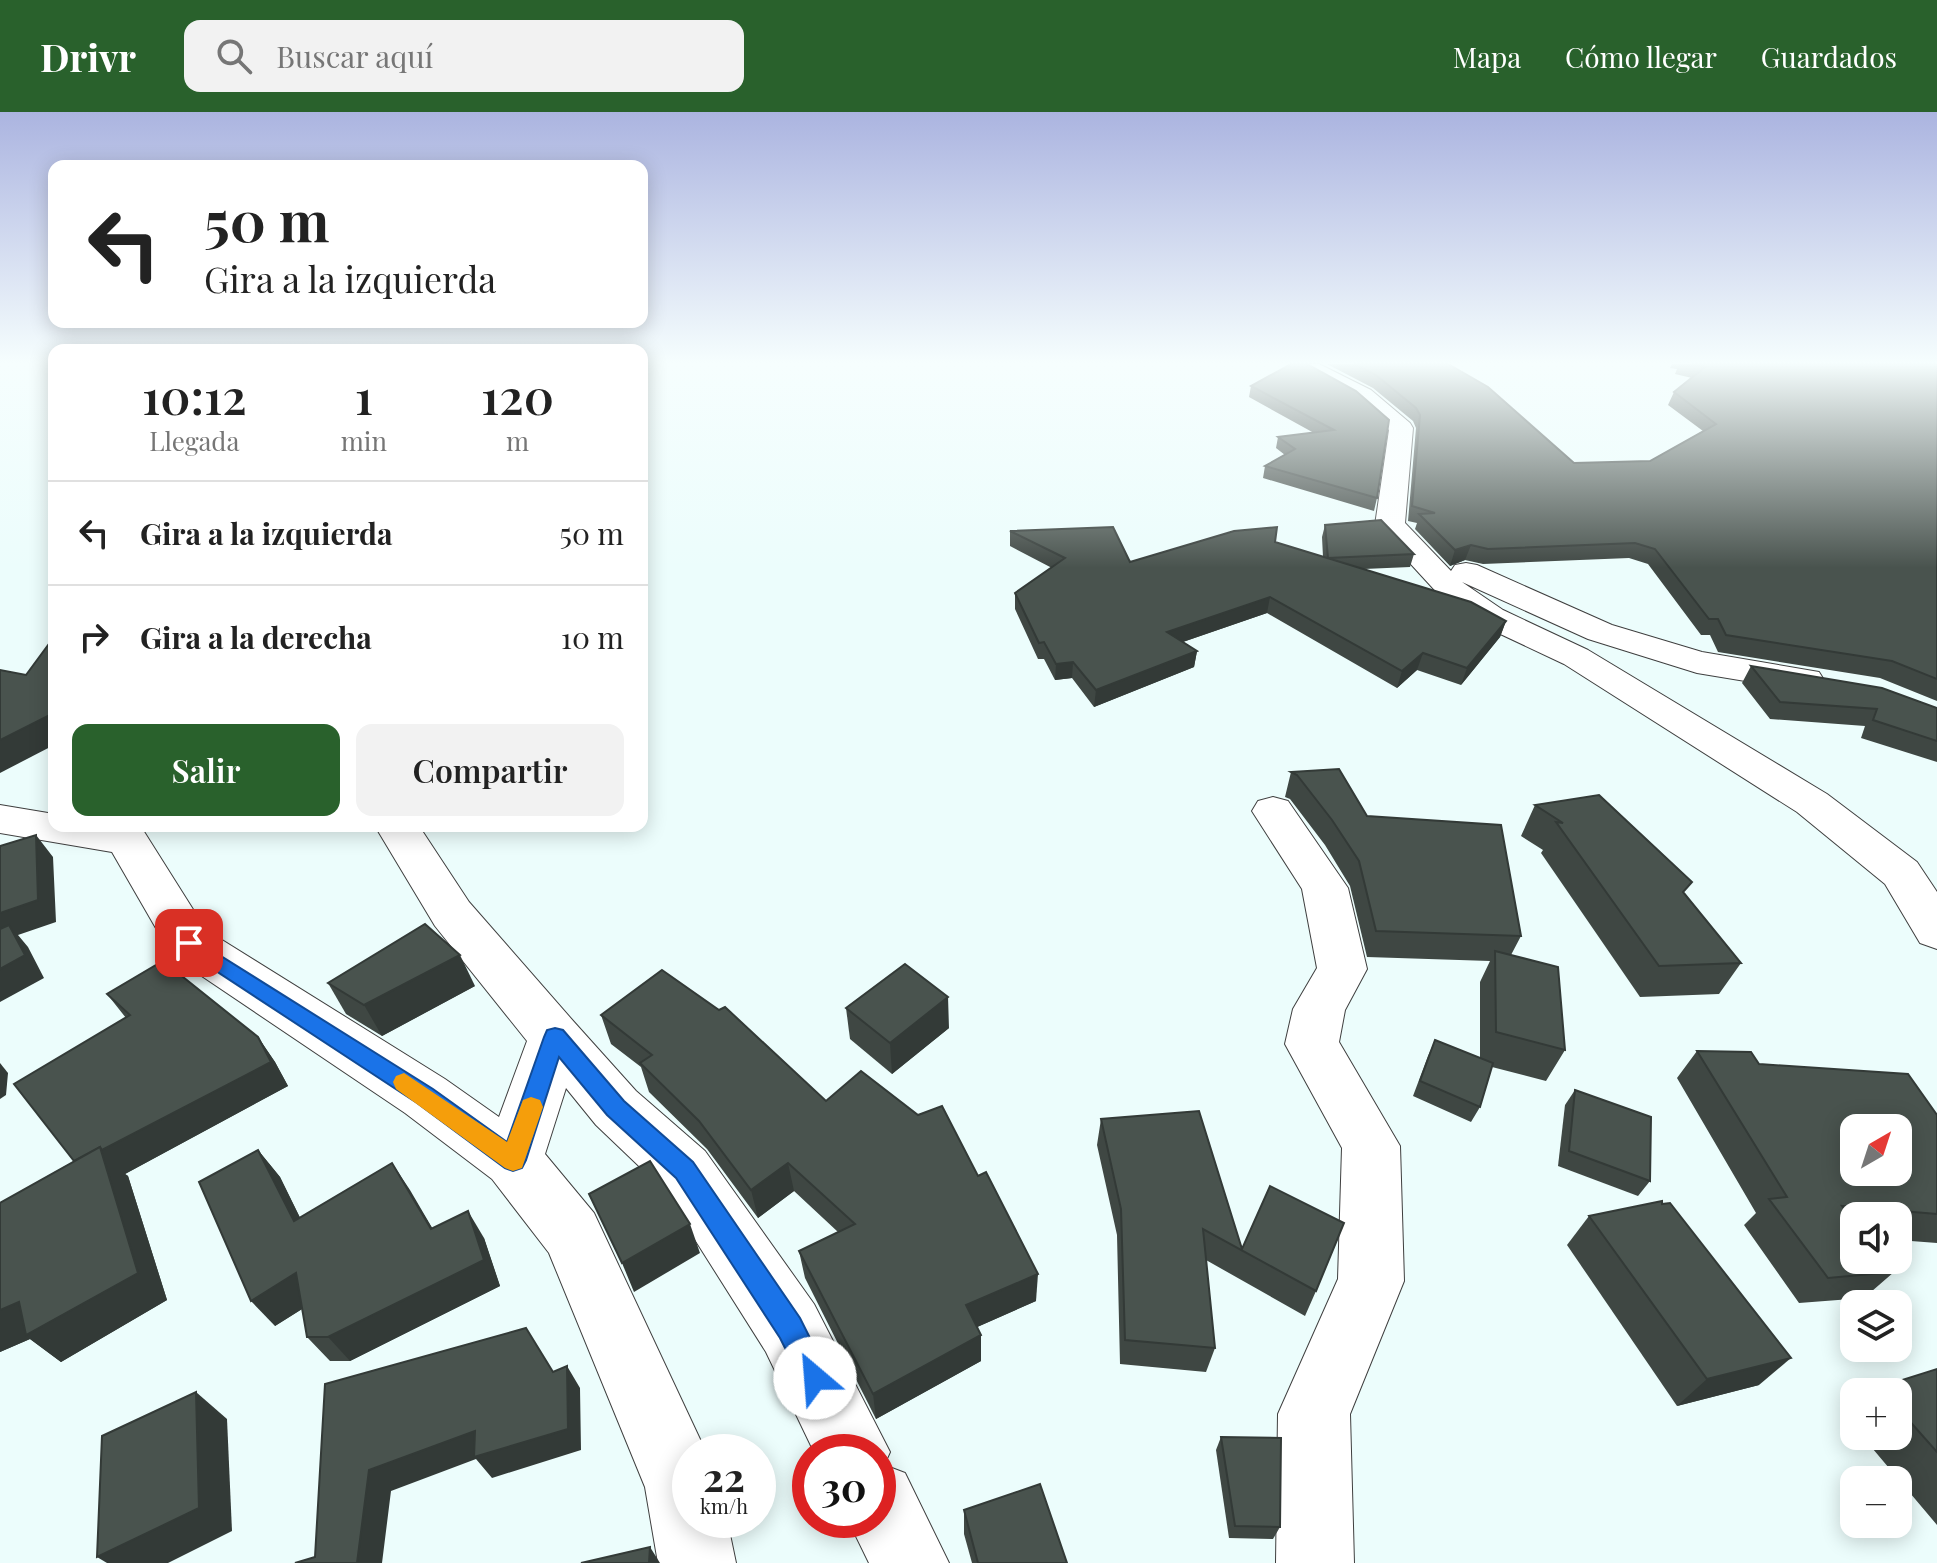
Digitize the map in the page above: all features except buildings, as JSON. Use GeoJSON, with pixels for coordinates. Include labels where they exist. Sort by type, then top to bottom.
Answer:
{"type":"FeatureCollection","features":[{"type":"Feature","properties":{"kind":"street"},"geometry":{"type":"LineString","coordinates":[[1401,432],[1390,525],[1452,590],[1491,617],[1576,657],[1812,803],[1901,873],[1937,931]]}},
{"type":"Feature","properties":{"kind":"street"},"geometry":{"type":"LineString","coordinates":[[1409,546],[1600,632],[1697,662],[1834,685]]}},
{"type":"Feature","properties":{"kind":"street"},"geometry":{"type":"LineString","coordinates":[[1273,811],[1325,888],[1342,969],[1319,1009],[1312,1044],[1371,1146],[1371,1281],[1314,1414],[1315,1563]]}},
{"type":"Feature","properties":{"kind":"street"},"geometry":{"type":"LineString","coordinates":[[0,819],[48,827]]}},
{"type":"Feature","properties":{"kind":"street"},"geometry":{"type":"LineString","coordinates":[[79,832],[127,840],[189,943],[425,1096],[513,1160],[572,1234],[683,1487],[697,1563]]}},
{"type":"Feature","properties":{"kind":"street"},"geometry":{"type":"LineString","coordinates":[[401,832],[452,914],[555,1037],[616,1108],[684,1170],[790,1328],[844,1434]]}},
{"type":"Feature","properties":{"kind":"street"},"geometry":{"type":"LineString","coordinates":[[513,1160],[555,1037]]}},
{"type":"Feature","properties":{"kind":"street"},"geometry":{"type":"LineString","coordinates":[[896,1535],[910,1563]]}},
{"type":"Feature","properties":{"kind":"slow traffic"},"geometry":{"type":"LineString","coordinates":[[404,1082],[513,1160],[531,1107]]}},
{"type":"Feature","properties":{"kind":"route"},"geometry":{"type":"LineString","coordinates":[[189,943],[425,1096],[513,1160],[555,1037],[616,1108],[684,1170],[790,1328],[815,1378]]}}]}
